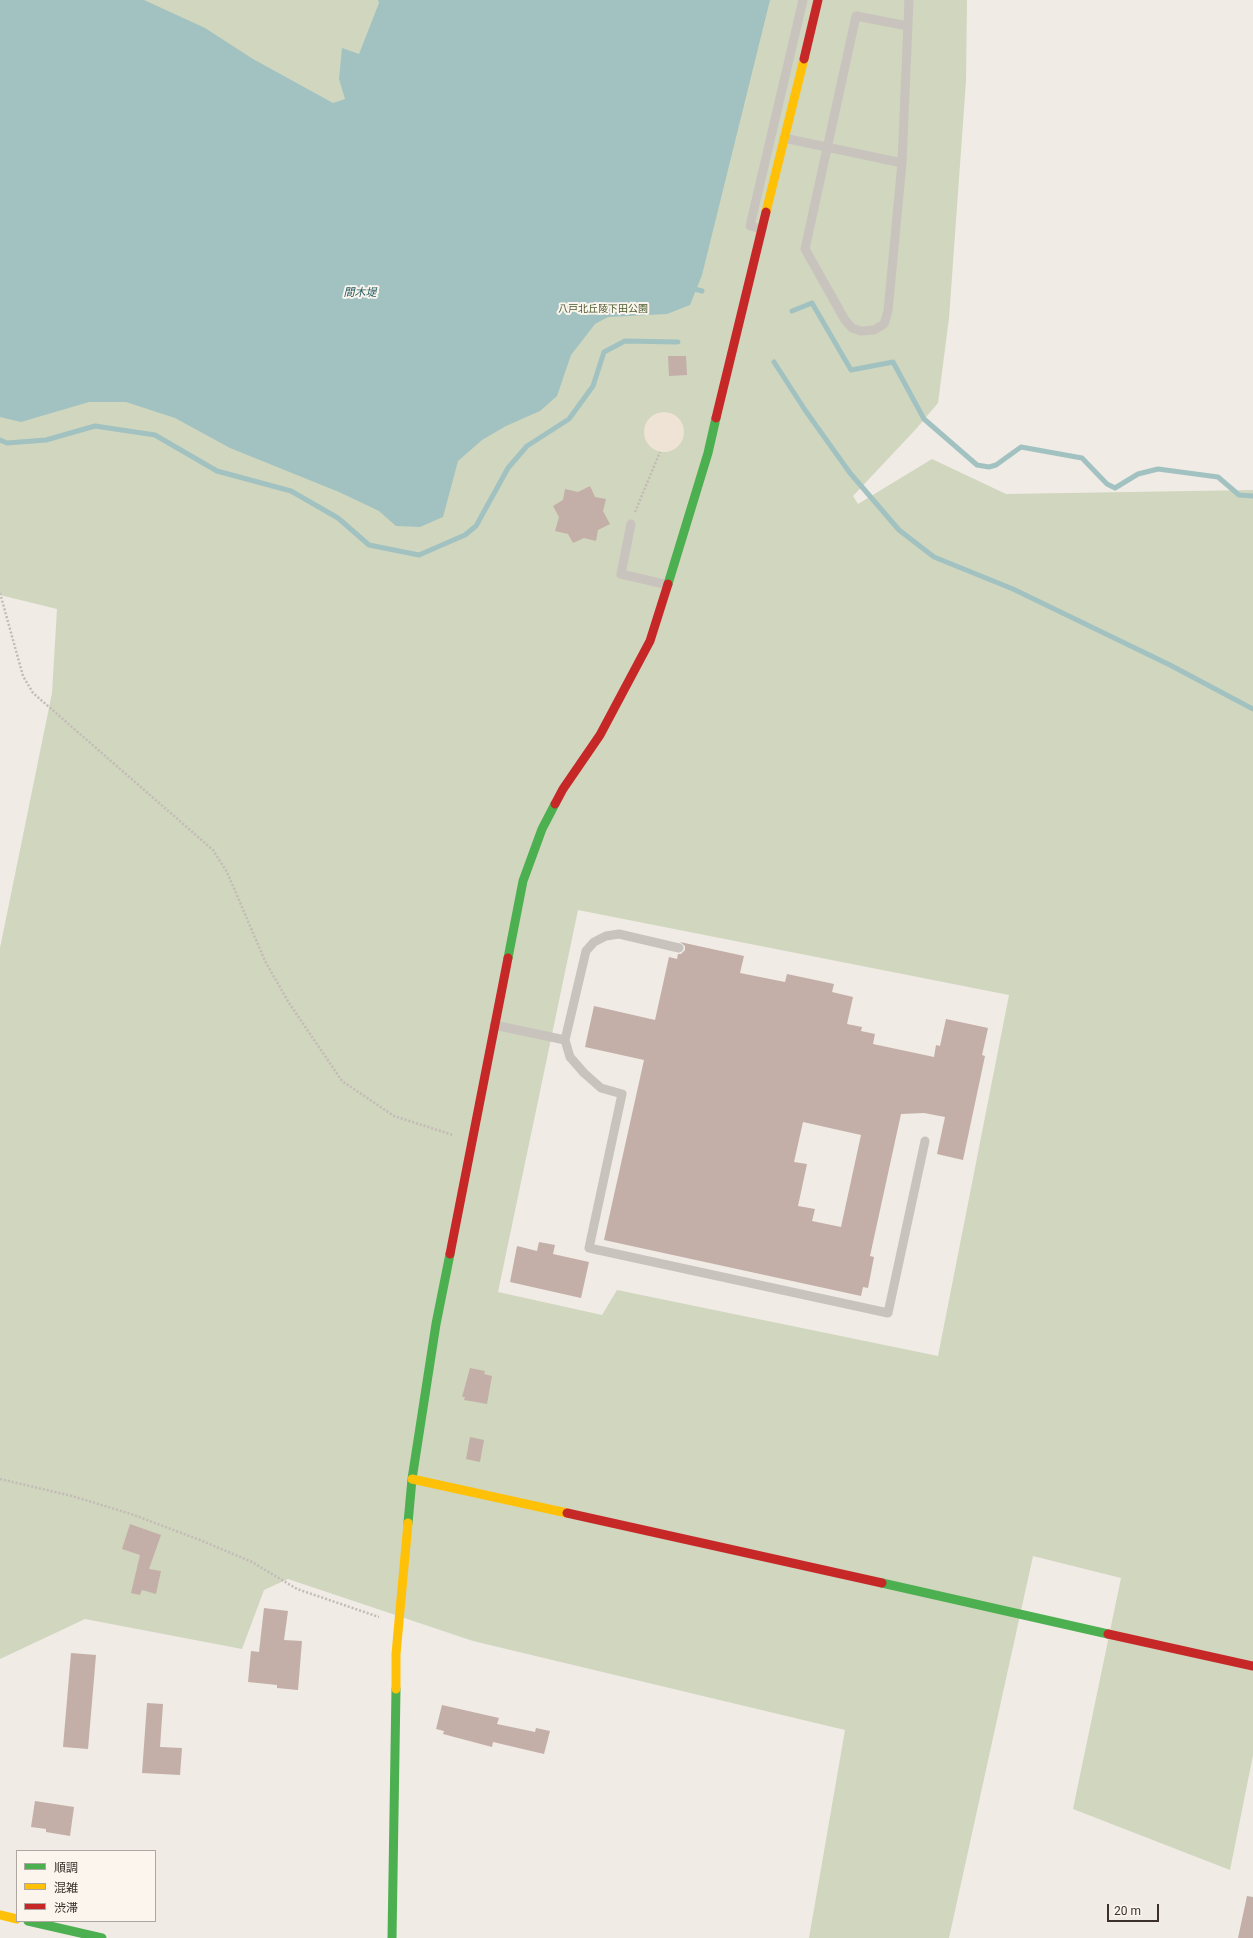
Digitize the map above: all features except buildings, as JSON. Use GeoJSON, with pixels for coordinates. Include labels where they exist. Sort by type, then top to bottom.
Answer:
{"type":"FeatureCollection","features":[{"type":"Feature","properties":{"kind":"main road"},"geometry":{"type":"LineString","coordinates":[[392,1938],[396,1654],[412,1479],[436,1324],[523,881],[542,829],[563,789],[600,735],[650,641],[708,453],[818,0]]}},
{"type":"Feature","properties":{"kind":"main road"},"geometry":{"type":"LineString","coordinates":[[412,1479],[1253,1666]]}},
{"type":"Feature","properties":{"kind":"main road"},"geometry":{"type":"LineString","coordinates":[[0,1915],[16,1918]]}},
{"type":"Feature","properties":{"kind":"main road"},"geometry":{"type":"LineString","coordinates":[[32,1922],[102,1938]]}},
{"type":"Feature","properties":{"kind":"lane"},"geometry":{"type":"LineString","coordinates":[[762,229],[750,226],[803,0]]}},
{"type":"Feature","properties":{"kind":"lane"},"geometry":{"type":"LineString","coordinates":[[908,26],[856,16],[828,147],[804,249],[845,320],[852,328],[861,331],[874,330],[884,324],[888,311],[902,163],[908,26],[909,0]]}},
{"type":"Feature","properties":{"kind":"lane"},"geometry":{"type":"LineString","coordinates":[[784,138],[902,163]]}},
{"type":"Feature","properties":{"kind":"lane"},"geometry":{"type":"LineString","coordinates":[[630,524],[621,574],[668,584]]}},
{"type":"Feature","properties":{"kind":"lane"},"geometry":{"type":"LineString","coordinates":[[679,948],[619,934],[606,936],[594,942],[586,952],[565,1040],[570,1057],[584,1073],[601,1088],[622,1094],[589,1248],[888,1313],[925,1141]]}},
{"type":"Feature","properties":{"kind":"lane"},"geometry":{"type":"LineString","coordinates":[[494,1025],[565,1040]]}},
{"type":"Feature","properties":{"kind":"path"},"geometry":{"type":"LineString","coordinates":[[630,524],[660,452]]}},
{"type":"Feature","properties":{"kind":"path"},"geometry":{"type":"LineString","coordinates":[[0,593],[23,676],[33,693],[213,850],[227,872],[265,961],[289,1003],[342,1081],[394,1116],[471,1141]]}},
{"type":"Feature","properties":{"kind":"path"},"geometry":{"type":"LineString","coordinates":[[0,1480],[72,1496],[131,1514],[200,1540],[252,1562],[297,1589],[398,1623]]}},
{"type":"Feature","properties":{"kind":"green space","name":"八戸北丘陵下田公園"},"geometry":{"type":"Polygon","coordinates":[[[0,0],[967,0],[966,81],[949,318],[938,403],[916,429],[853,496],[858,504],[932,459],[1006,494],[1253,490],[1253,1755],[1230,1870],[1073,1809],[1121,1578],[1033,1556],[949,1938],[809,1938],[845,1730],[473,1641],[288,1579],[264,1590],[242,1649],[85,1619],[0,1659],[0,948],[52,693],[57,609],[0,595],[0,0]],[[578,910],[498,1292],[602,1315],[617,1290],[938,1356],[1009,995],[578,910]]]}},
{"type":"Feature","properties":{"kind":"shaded area"},"geometry":{"type":"Polygon","coordinates":[[[668,412],[675,415],[681,421],[684,432],[683,440],[675,449],[668,452],[660,452],[653,449],[645,440],[644,428],[647,421],[656,413],[668,412]]]}},
{"type":"Feature","properties":{"kind":"water","name":"間木堤"},"geometry":{"type":"Polygon","coordinates":[[[0,0],[144,0],[205,28],[253,59],[333,103],[345,99],[339,79],[342,48],[359,54],[379,3],[378,0],[770,0],[702,275],[690,305],[667,314],[608,317],[595,324],[571,355],[557,396],[540,411],[506,426],[482,440],[458,461],[443,517],[420,527],[396,526],[379,511],[339,492],[230,448],[175,418],[126,402],[89,402],[21,422],[0,417],[0,0]]]}},
{"type":"Feature","properties":{"kind":"waterway"},"geometry":{"type":"LineString","coordinates":[[691,288],[702,291]]}},
{"type":"Feature","properties":{"kind":"waterway"},"geometry":{"type":"LineString","coordinates":[[792,311],[812,303],[851,370],[893,362],[924,419],[977,465],[989,467],[996,465],[1021,447],[1082,458],[1107,484],[1115,488],[1138,474],[1158,469],[1218,477],[1239,495],[1253,496]]}},
{"type":"Feature","properties":{"kind":"waterway"},"geometry":{"type":"LineString","coordinates":[[0,440],[7,443],[46,440],[95,426],[155,435],[217,471],[291,491],[338,518],[369,545],[419,555],[465,535],[476,526],[508,468],[527,446],[569,419],[593,386],[604,352],[625,341],[678,342]]}},
{"type":"Feature","properties":{"kind":"waterway"},"geometry":{"type":"LineString","coordinates":[[774,362],[805,410],[850,473],[899,530],[934,557],[1013,589],[1170,665],[1253,709]]}},
{"type":"Feature","properties":{"kind":"traffic: fast"},"geometry":{"type":"LineString","coordinates":[[668,584],[708,453],[716,418]]}},
{"type":"Feature","properties":{"kind":"traffic: fast"},"geometry":{"type":"LineString","coordinates":[[508,958],[523,881],[542,829],[555,804]]}},
{"type":"Feature","properties":{"kind":"traffic: fast"},"geometry":{"type":"LineString","coordinates":[[408,1523],[412,1479],[436,1324],[450,1254]]}},
{"type":"Feature","properties":{"kind":"traffic: fast"},"geometry":{"type":"LineString","coordinates":[[882,1583],[1108,1634]]}},
{"type":"Feature","properties":{"kind":"traffic: fast"},"geometry":{"type":"LineString","coordinates":[[392,1938],[396,1689]]}},
{"type":"Feature","properties":{"kind":"traffic: fast"},"geometry":{"type":"LineString","coordinates":[[32,1922],[102,1938]]}},
{"type":"Feature","properties":{"kind":"traffic: slow"},"geometry":{"type":"LineString","coordinates":[[766,212],[804,59]]}},
{"type":"Feature","properties":{"kind":"traffic: slow"},"geometry":{"type":"LineString","coordinates":[[412,1479],[567,1513]]}},
{"type":"Feature","properties":{"kind":"traffic: slow"},"geometry":{"type":"LineString","coordinates":[[396,1689],[396,1654],[408,1523]]}},
{"type":"Feature","properties":{"kind":"traffic: slow"},"geometry":{"type":"LineString","coordinates":[[0,1915],[16,1919]]}},
{"type":"Feature","properties":{"kind":"traffic: jam"},"geometry":{"type":"LineString","coordinates":[[804,59],[818,0]]}},
{"type":"Feature","properties":{"kind":"traffic: jam"},"geometry":{"type":"LineString","coordinates":[[716,418],[766,212]]}},
{"type":"Feature","properties":{"kind":"traffic: jam"},"geometry":{"type":"LineString","coordinates":[[555,804],[563,789],[600,735],[650,641],[668,584]]}},
{"type":"Feature","properties":{"kind":"traffic: jam"},"geometry":{"type":"LineString","coordinates":[[450,1254],[508,958]]}},
{"type":"Feature","properties":{"kind":"traffic: jam"},"geometry":{"type":"LineString","coordinates":[[567,1513],[882,1583]]}},
{"type":"Feature","properties":{"kind":"traffic: jam"},"geometry":{"type":"LineString","coordinates":[[1108,1634],[1253,1666]]}}]}
